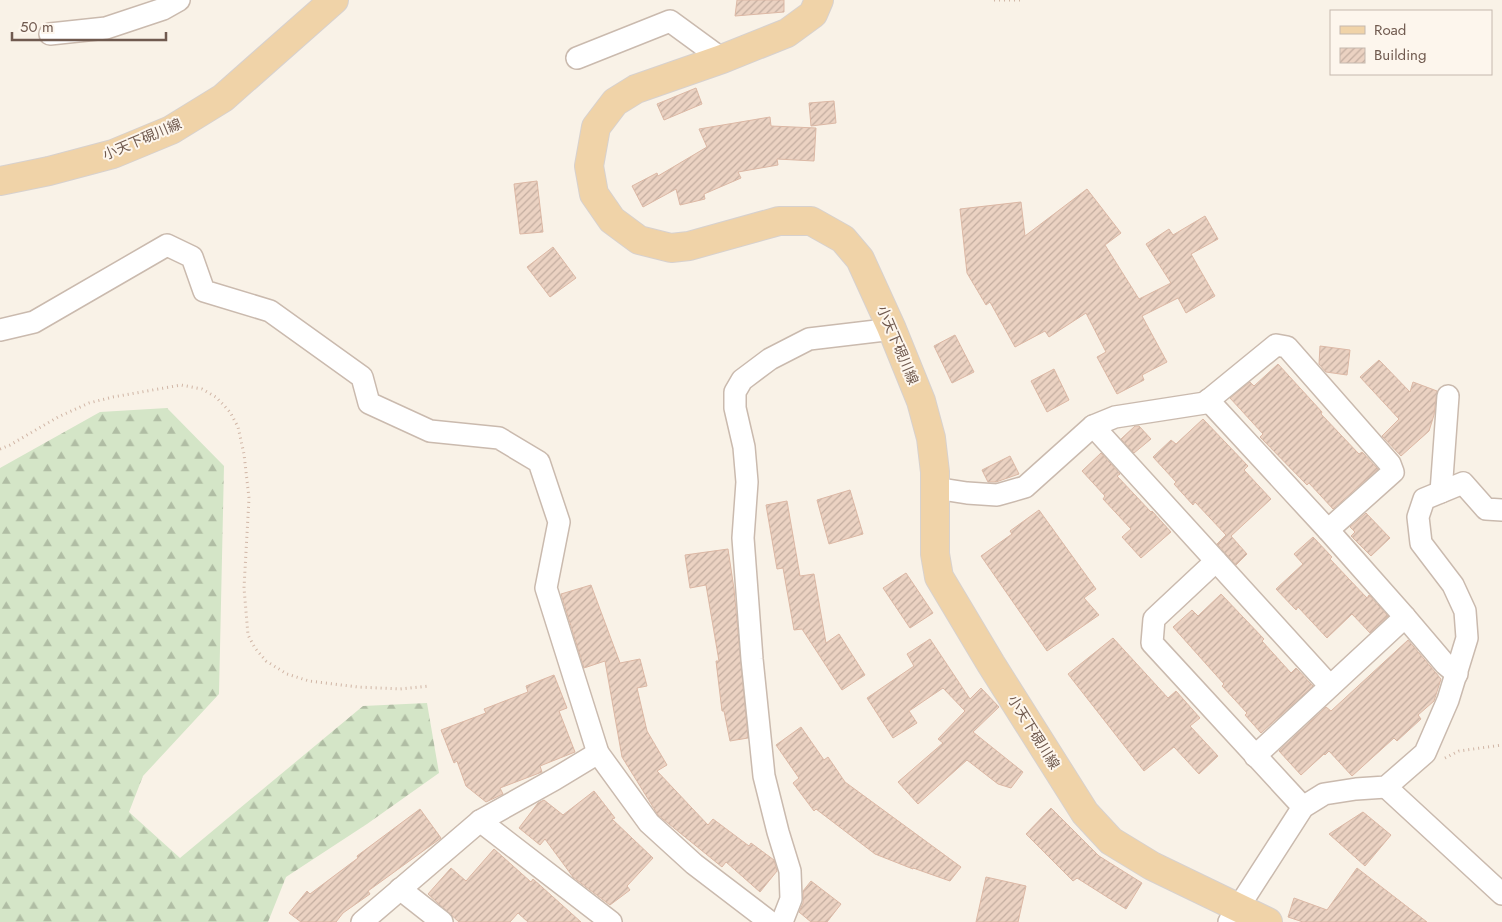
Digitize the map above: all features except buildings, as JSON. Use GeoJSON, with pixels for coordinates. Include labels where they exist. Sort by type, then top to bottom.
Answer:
{"type":"FeatureCollection","features":[{"type":"Feature","properties":{"kind":"main road","name":"小天下硯川線"},"geometry":{"type":"LineString","coordinates":[[0,181],[49,171],[113,154],[171,130],[223,98],[334,0]]}},
{"type":"Feature","properties":{"kind":"main road","name":"小天下硯川線"},"geometry":{"type":"LineString","coordinates":[[819,0],[813,14],[787,33],[722,59],[636,89],[616,102],[596,127],[589,166],[594,194],[612,220],[639,240],[671,248],[689,246],[778,220],[811,221],[842,240],[860,259],[891,327],[921,401],[931,438],[935,488],[935,554],[939,577],[991,664],[1085,813],[1111,841],[1234,915],[1268,922]]}},
{"type":"Feature","properties":{"kind":"street"},"geometry":{"type":"LineString","coordinates":[[50,34],[106,28],[163,9],[179,0]]}},
{"type":"Feature","properties":{"kind":"street"},"geometry":{"type":"LineString","coordinates":[[577,58],[670,21],[722,59]]}},
{"type":"Feature","properties":{"kind":"street"},"geometry":{"type":"LineString","coordinates":[[0,330],[34,322],[167,245],[192,257],[204,291],[270,312],[362,377],[369,404],[430,431],[499,438],[539,462],[559,522],[546,588],[598,753],[649,823],[694,864],[770,922]]}},
{"type":"Feature","properties":{"kind":"street"},"geometry":{"type":"LineString","coordinates":[[782,922],[790,899],[790,871],[764,776],[752,659],[743,538],[747,482],[744,447],[735,408],[735,392],[742,380],[770,359],[809,339],[885,330],[891,327]]}},
{"type":"Feature","properties":{"kind":"street"},"geometry":{"type":"LineString","coordinates":[[935,488],[997,496],[1025,486],[1093,426],[1116,417],[1204,403],[1276,345],[1287,346],[1390,464],[1393,472],[1328,530]]}},
{"type":"Feature","properties":{"kind":"street"},"geometry":{"type":"LineString","coordinates":[[1441,492],[1448,396]]}},
{"type":"Feature","properties":{"kind":"street"},"geometry":{"type":"LineString","coordinates":[[1208,400],[1328,530],[1445,664],[1457,674]]}},
{"type":"Feature","properties":{"kind":"street"},"geometry":{"type":"LineString","coordinates":[[1093,426],[1330,686]]}},
{"type":"Feature","properties":{"kind":"street"},"geometry":{"type":"LineString","coordinates":[[1234,915],[1303,807],[1324,794],[1386,787],[1425,753],[1448,700],[1467,638],[1465,612],[1453,585],[1421,543],[1418,518],[1424,498],[1463,483],[1486,509],[1502,510]]}},
{"type":"Feature","properties":{"kind":"street"},"geometry":{"type":"LineString","coordinates":[[1216,561],[1154,619],[1152,643],[1303,807]]}},
{"type":"Feature","properties":{"kind":"street"},"geometry":{"type":"LineString","coordinates":[[1255,756],[1405,617]]}},
{"type":"Feature","properties":{"kind":"street"},"geometry":{"type":"LineString","coordinates":[[362,922],[480,821],[598,753]]}},
{"type":"Feature","properties":{"kind":"street"},"geometry":{"type":"LineString","coordinates":[[1386,787],[1502,894]]}},
{"type":"Feature","properties":{"kind":"street"},"geometry":{"type":"LineString","coordinates":[[480,821],[612,922]]}},
{"type":"Feature","properties":{"kind":"street"},"geometry":{"type":"LineString","coordinates":[[400,889],[442,922]]}},
{"type":"Feature","properties":{"kind":"path"},"geometry":{"type":"LineString","coordinates":[[994,0],[1020,0]]}},
{"type":"Feature","properties":{"kind":"path"},"geometry":{"type":"LineString","coordinates":[[0,449],[10,446],[58,417],[89,404],[113,397],[181,385],[202,389],[216,397],[230,412],[238,427],[244,454],[249,498],[244,588],[248,635],[255,648],[266,661],[287,674],[308,681],[358,687],[400,689],[430,686]]}},
{"type":"Feature","properties":{"kind":"green space"},"geometry":{"type":"Polygon","coordinates":[[[167,408],[224,466],[219,694],[143,776],[129,812],[180,858],[363,706],[427,703],[439,773],[367,824],[286,877],[268,922],[0,922],[0,468],[100,412],[167,408]]]}}]}
